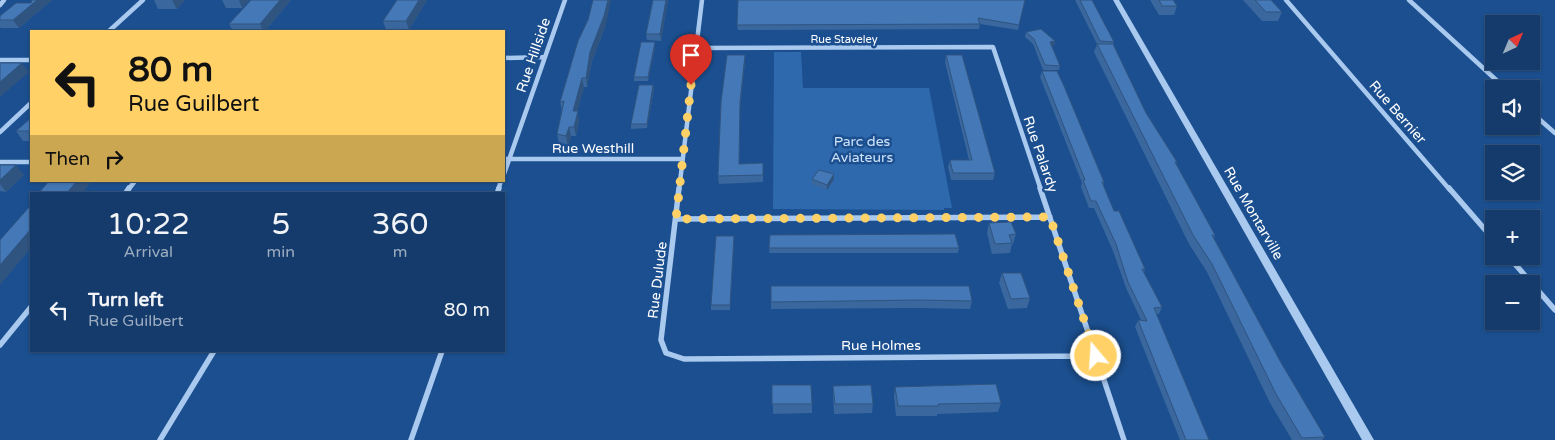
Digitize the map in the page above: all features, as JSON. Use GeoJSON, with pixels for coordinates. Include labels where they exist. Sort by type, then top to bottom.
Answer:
{"type":"FeatureCollection","features":[{"type":"Feature","properties":{"kind":"street"},"geometry":{"type":"LineString","coordinates":[[0,5],[4,0]]}},
{"type":"Feature","properties":{"kind":"street"},"geometry":{"type":"LineString","coordinates":[[110,30],[143,0]]}},
{"type":"Feature","properties":{"kind":"street","name":"Rue Hillside"},"geometry":{"type":"LineString","coordinates":[[506,159],[565,0]]}},
{"type":"Feature","properties":{"kind":"street","name":"Rue Dulude"},"geometry":{"type":"LineString","coordinates":[[666,353],[660,340],[702,0]]}},
{"type":"Feature","properties":{"kind":"street","name":"Rue Montarville"},"geometry":{"type":"LineString","coordinates":[[1116,0],[1368,440]]}},
{"type":"Feature","properties":{"kind":"street","name":"Rue Bernier"},"geometry":{"type":"LineString","coordinates":[[1286,0],[1485,230]]}},
{"type":"Feature","properties":{"kind":"street"},"geometry":{"type":"LineString","coordinates":[[1409,0],[1496,80]]}},
{"type":"Feature","properties":{"kind":"street","name":"Rue Staveley"},"geometry":{"type":"LineString","coordinates":[[696,48],[992,47]]}},
{"type":"Feature","properties":{"kind":"street","name":"Rue Palardy"},"geometry":{"type":"LineString","coordinates":[[992,47],[1124,440]]}},
{"type":"Feature","properties":{"kind":"street"},"geometry":{"type":"LineString","coordinates":[[505,58],[545,58]]}},
{"type":"Feature","properties":{"kind":"street"},"geometry":{"type":"LineString","coordinates":[[0,60],[30,60]]}},
{"type":"Feature","properties":{"kind":"street"},"geometry":{"type":"LineString","coordinates":[[0,132],[30,104]]}},
{"type":"Feature","properties":{"kind":"street"},"geometry":{"type":"LineString","coordinates":[[1540,120],[1555,134]]}},
{"type":"Feature","properties":{"kind":"street","name":"Rue Westhill"},"geometry":{"type":"LineString","coordinates":[[506,159],[682,159]]}},
{"type":"Feature","properties":{"kind":"street"},"geometry":{"type":"LineString","coordinates":[[0,162],[30,162]]}},
{"type":"Feature","properties":{"kind":"street"},"geometry":{"type":"LineString","coordinates":[[127,192],[134,182]]}},
{"type":"Feature","properties":{"kind":"street"},"geometry":{"type":"LineString","coordinates":[[676,219],[1050,217]]}},
{"type":"Feature","properties":{"kind":"street"},"geometry":{"type":"LineString","coordinates":[[1516,265],[1555,310]]}},
{"type":"Feature","properties":{"kind":"street"},"geometry":{"type":"LineString","coordinates":[[0,345],[30,308]]}},
{"type":"Feature","properties":{"kind":"street"},"geometry":{"type":"LineString","coordinates":[[160,440],[213,352]]}},
{"type":"Feature","properties":{"kind":"street"},"geometry":{"type":"LineString","coordinates":[[411,440],[442,352]]}},
{"type":"Feature","properties":{"kind":"street","name":"Rue Holmes"},"geometry":{"type":"LineString","coordinates":[[666,353],[684,359],[1096,356]]}},
{"type":"Feature","properties":{"kind":"green space","name":"Parc des Aviateurs"},"geometry":{"type":"Polygon","coordinates":[[[774,52],[801,52],[803,88],[929,88],[952,208],[944,208],[944,210],[773,209],[774,52]]]}},
{"type":"Feature","properties":{"kind":"building"},"geometry":{"type":"Polygon","coordinates":[[[32,0],[37,0],[13,20],[0,20],[0,16],[16,3],[31,3],[32,0]]]}},
{"type":"Feature","properties":{"kind":"building"},"geometry":{"type":"Polygon","coordinates":[[[251,0],[280,0],[260,24],[229,24],[251,0]]]}},
{"type":"Feature","properties":{"kind":"building"},"geometry":{"type":"Polygon","coordinates":[[[397,0],[419,0],[406,21],[383,21],[397,0]]]}},
{"type":"Feature","properties":{"kind":"building"},"geometry":{"type":"Polygon","coordinates":[[[593,0],[608,0],[590,52],[586,78],[582,78],[573,111],[578,111],[574,127],[569,127],[566,136],[557,134],[564,101],[560,102],[578,41],[588,20],[593,0]]]}},
{"type":"Feature","properties":{"kind":"building"},"geometry":{"type":"Polygon","coordinates":[[[653,0],[666,0],[660,34],[646,34],[653,0]]]}},
{"type":"Feature","properties":{"kind":"building"},"geometry":{"type":"Polygon","coordinates":[[[738,0],[1025,0],[1019,25],[978,18],[980,24],[737,25],[738,0]]]}},
{"type":"Feature","properties":{"kind":"building"},"geometry":{"type":"Polygon","coordinates":[[[1080,0],[1092,0],[1114,42],[1100,41],[1080,0]]]}},
{"type":"Feature","properties":{"kind":"building"},"geometry":{"type":"Polygon","coordinates":[[[1159,0],[1173,0],[1177,6],[1162,6],[1159,0]]]}},
{"type":"Feature","properties":{"kind":"building"},"geometry":{"type":"Polygon","coordinates":[[[1255,0],[1271,0],[1282,12],[1266,12],[1255,0]]]}},
{"type":"Feature","properties":{"kind":"building"},"geometry":{"type":"Polygon","coordinates":[[[1041,29],[1055,41],[1050,42],[1060,66],[1045,65],[1034,39],[1026,32],[1041,29]]]}},
{"type":"Feature","properties":{"kind":"building"},"geometry":{"type":"Polygon","coordinates":[[[641,42],[655,42],[648,77],[634,77],[641,42]]]}},
{"type":"Feature","properties":{"kind":"building"},"geometry":{"type":"Polygon","coordinates":[[[1097,44],[1113,44],[1146,113],[1177,162],[1175,162],[1215,235],[1212,235],[1280,361],[1325,437],[1302,438],[1276,394],[1212,264],[1193,235],[1097,44]]]}},
{"type":"Feature","properties":{"kind":"building"},"geometry":{"type":"Polygon","coordinates":[[[727,55],[745,55],[740,102],[739,164],[763,163],[763,175],[718,176],[721,102],[727,55]]]}},
{"type":"Feature","properties":{"kind":"building"},"geometry":{"type":"Polygon","coordinates":[[[946,55],[962,55],[995,173],[953,173],[950,160],[972,160],[946,55]]]}},
{"type":"Feature","properties":{"kind":"building"},"geometry":{"type":"Polygon","coordinates":[[[0,63],[22,63],[0,82],[0,63]]]}},
{"type":"Feature","properties":{"kind":"building"},"geometry":{"type":"Polygon","coordinates":[[[1042,71],[1057,71],[1064,86],[1114,211],[1119,211],[1145,269],[1142,269],[1162,307],[1154,308],[1209,440],[1186,440],[1138,320],[1147,321],[1128,282],[1116,244],[1096,201],[1091,201],[1083,180],[1085,180],[1042,71]]]}},
{"type":"Feature","properties":{"kind":"building"},"geometry":{"type":"Polygon","coordinates":[[[639,85],[653,85],[647,124],[631,124],[639,85]]]}},
{"type":"Feature","properties":{"kind":"building"},"geometry":{"type":"Polygon","coordinates":[[[30,119],[30,131],[16,131],[30,119]]]}},
{"type":"Feature","properties":{"kind":"building"},"geometry":{"type":"Polygon","coordinates":[[[0,165],[16,165],[0,180],[0,165]]]}},
{"type":"Feature","properties":{"kind":"building"},"geometry":{"type":"Polygon","coordinates":[[[819,170],[834,174],[827,185],[812,179],[819,170]]]}},
{"type":"Feature","properties":{"kind":"building"},"geometry":{"type":"Polygon","coordinates":[[[48,182],[76,182],[68,192],[40,192],[48,182]]]}},
{"type":"Feature","properties":{"kind":"building"},"geometry":{"type":"Polygon","coordinates":[[[30,206],[30,230],[0,265],[0,240],[30,206]]]}},
{"type":"Feature","properties":{"kind":"building"},"geometry":{"type":"Polygon","coordinates":[[[1011,222],[1016,234],[1009,235],[1012,243],[995,244],[989,223],[1011,222]]]}},
{"type":"Feature","properties":{"kind":"building"},"geometry":{"type":"Polygon","coordinates":[[[955,234],[959,248],[769,248],[770,235],[955,234]]]}},
{"type":"Feature","properties":{"kind":"building"},"geometry":{"type":"Polygon","coordinates":[[[716,236],[734,236],[730,305],[711,305],[716,236]]]}},
{"type":"Feature","properties":{"kind":"building"},"geometry":{"type":"Polygon","coordinates":[[[1002,273],[1021,273],[1030,298],[1011,299],[1002,273]]]}},
{"type":"Feature","properties":{"kind":"building"},"geometry":{"type":"Polygon","coordinates":[[[771,286],[969,286],[972,301],[771,302],[771,286]]]}},
{"type":"Feature","properties":{"kind":"building"},"geometry":{"type":"Polygon","coordinates":[[[996,384],[1001,403],[938,404],[939,406],[898,406],[895,387],[996,384]]]}},
{"type":"Feature","properties":{"kind":"building"},"geometry":{"type":"Polygon","coordinates":[[[772,385],[811,385],[812,404],[772,404],[772,385]]]}},
{"type":"Feature","properties":{"kind":"building"},"geometry":{"type":"Polygon","coordinates":[[[871,385],[873,404],[835,404],[833,386],[871,385]]]}},
{"type":"Feature","properties":{"kind":"route"},"geometry":{"type":"LineString","coordinates":[[691,85],[676,219],[1050,217],[1096,356]]}}]}
